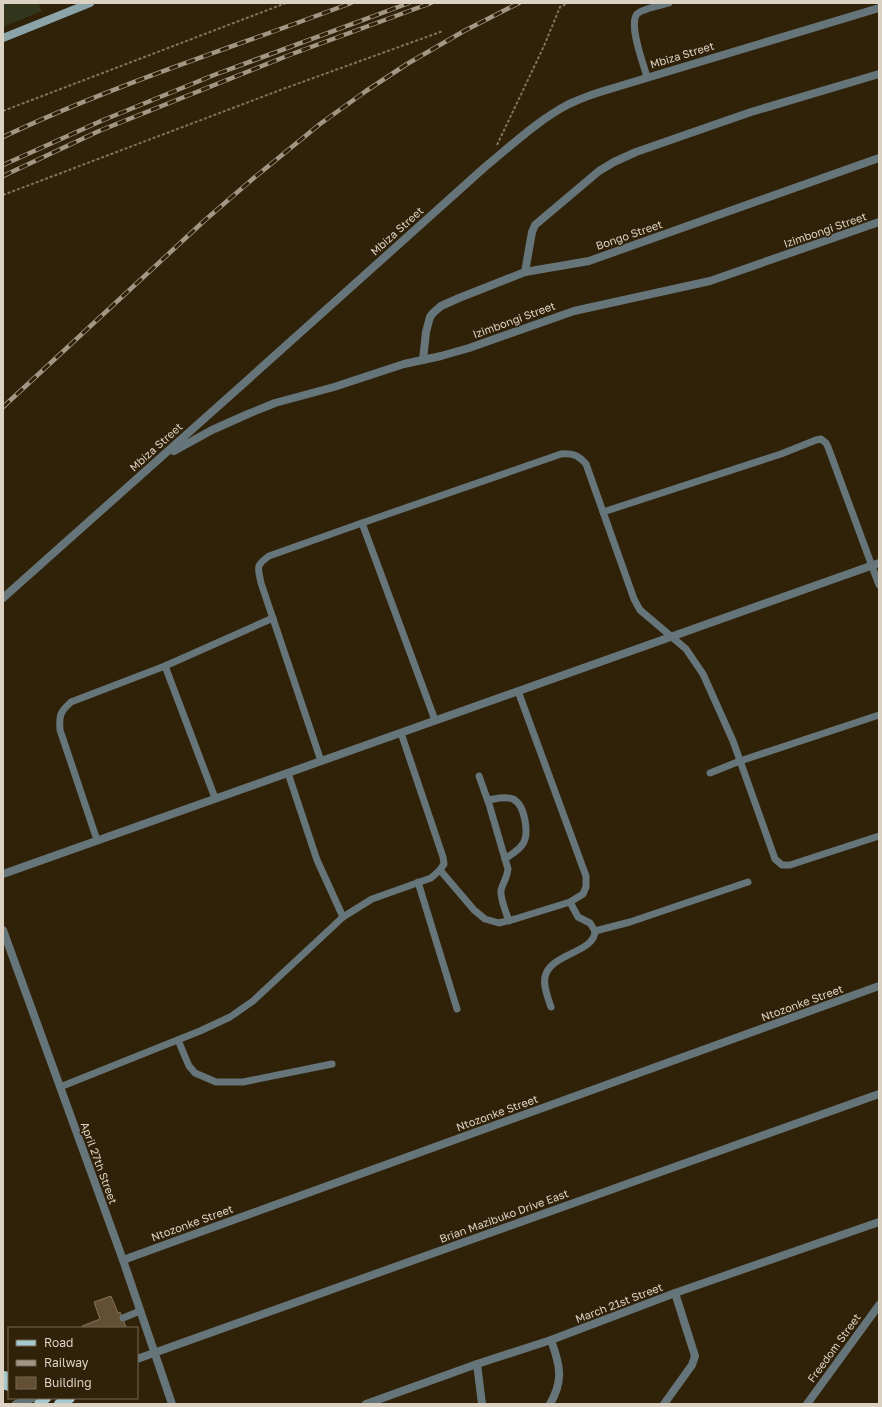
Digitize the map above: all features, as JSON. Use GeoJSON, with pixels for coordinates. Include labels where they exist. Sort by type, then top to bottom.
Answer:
{"type":"FeatureCollection","features":[{"type":"Feature","properties":{"kind":"main road"},"geometry":{"type":"LineString","coordinates":[[3,38],[90,3]]}},
{"type":"Feature","properties":{"kind":"main road"},"geometry":{"type":"LineString","coordinates":[[59,1404],[68,1399]]}},
{"type":"Feature","properties":{"kind":"street","name":"Mbiza Street"},"geometry":{"type":"LineString","coordinates":[[3,598],[485,167],[534,126],[557,111],[579,100],[647,77],[879,8]]}},
{"type":"Feature","properties":{"kind":"street"},"geometry":{"type":"LineString","coordinates":[[525,272],[531,236],[535,225],[599,171],[614,162],[636,152],[751,112],[879,74]]}},
{"type":"Feature","properties":{"kind":"street","name":"Bongo Street"},"geometry":{"type":"LineString","coordinates":[[423,360],[426,332],[430,317],[441,306],[459,298],[525,272],[589,261],[879,158]]}},
{"type":"Feature","properties":{"kind":"street","name":"Izimbongi Street"},"geometry":{"type":"LineString","coordinates":[[163,456],[212,430],[275,403],[334,387],[404,364],[469,348],[574,311],[710,281],[879,222]]}},
{"type":"Feature","properties":{"kind":"street"},"geometry":{"type":"LineString","coordinates":[[3,874],[876,564]]}},
{"type":"Feature","properties":{"kind":"street","name":"April 27th Street"},"geometry":{"type":"LineString","coordinates":[[3,930],[122,1260],[172,1404]]}},
{"type":"Feature","properties":{"kind":"street","name":"Ntozonke Street"},"geometry":{"type":"LineString","coordinates":[[122,1260],[879,986]]}},
{"type":"Feature","properties":{"kind":"street","name":"Brian Mazibuko Drive East"},"geometry":{"type":"LineString","coordinates":[[138,1359],[879,1094]]}},
{"type":"Feature","properties":{"kind":"street","name":"March 21st Street"},"geometry":{"type":"LineString","coordinates":[[366,1404],[386,1400],[477,1364],[551,1340],[675,1293],[879,1222]]}},
{"type":"Feature","properties":{"kind":"street"},"geometry":{"type":"LineString","coordinates":[[664,1404],[695,1359],[694,1348],[675,1293]]}},
{"type":"Feature","properties":{"kind":"street","name":"Freedom Street"},"geometry":{"type":"LineString","coordinates":[[807,1404],[879,1305]]}},
{"type":"Feature","properties":{"kind":"street"},"geometry":{"type":"LineString","coordinates":[[550,1404],[558,1387],[560,1371],[551,1340]]}},
{"type":"Feature","properties":{"kind":"street"},"geometry":{"type":"LineString","coordinates":[[477,1364],[482,1404]]}},
{"type":"Feature","properties":{"kind":"street"},"geometry":{"type":"LineString","coordinates":[[16,1404],[30,1399]]}},
{"type":"Feature","properties":{"kind":"lane"},"geometry":{"type":"LineString","coordinates":[[647,77],[635,34],[634,22],[636,16],[640,12],[669,3]]}},
{"type":"Feature","properties":{"kind":"lane"},"geometry":{"type":"LineString","coordinates":[[603,512],[782,454],[821,439],[826,442],[876,564],[879,585]]}},
{"type":"Feature","properties":{"kind":"lane"},"geometry":{"type":"LineString","coordinates":[[321,761],[261,583],[259,569],[261,562],[269,556],[362,523],[561,454],[569,453],[579,456],[586,464],[634,599],[640,610],[686,649],[703,674],[734,741],[771,853],[777,862],[782,865],[790,865],[879,836]]}},
{"type":"Feature","properties":{"kind":"lane"},"geometry":{"type":"LineString","coordinates":[[362,523],[435,720]]}},
{"type":"Feature","properties":{"kind":"lane"},"geometry":{"type":"LineString","coordinates":[[98,840],[60,730],[59,717],[61,711],[71,702],[165,666],[273,618]]}},
{"type":"Feature","properties":{"kind":"lane"},"geometry":{"type":"LineString","coordinates":[[165,666],[215,798]]}},
{"type":"Feature","properties":{"kind":"lane"},"geometry":{"type":"LineString","coordinates":[[440,870],[474,910],[485,919],[499,923],[570,902],[583,894],[586,887],[586,876],[518,691]]}},
{"type":"Feature","properties":{"kind":"lane"},"geometry":{"type":"LineString","coordinates":[[710,773],[740,761],[879,715]]}},
{"type":"Feature","properties":{"kind":"lane"},"geometry":{"type":"LineString","coordinates":[[60,1087],[178,1040],[230,1017],[252,1001],[343,917],[372,899],[431,878],[440,870],[444,864],[443,857],[401,732]]}},
{"type":"Feature","properties":{"kind":"lane"},"geometry":{"type":"LineString","coordinates":[[288,773],[317,860],[343,917]]}},
{"type":"Feature","properties":{"kind":"lane"},"geometry":{"type":"LineString","coordinates":[[479,776],[488,800],[508,868],[508,875],[502,890],[503,900],[509,921]]}},
{"type":"Feature","properties":{"kind":"lane"},"geometry":{"type":"LineString","coordinates":[[488,800],[505,798],[513,799],[519,806],[523,816],[526,834],[525,841],[522,847],[505,859]]}},
{"type":"Feature","properties":{"kind":"lane"},"geometry":{"type":"LineString","coordinates":[[418,882],[457,1009]]}},
{"type":"Feature","properties":{"kind":"lane"},"geometry":{"type":"LineString","coordinates":[[595,931],[630,922],[748,882]]}},
{"type":"Feature","properties":{"kind":"lane"},"geometry":{"type":"LineString","coordinates":[[552,1007],[547,996],[545,983],[545,976],[549,969],[556,961],[588,944],[594,939],[595,931],[590,923],[578,917],[570,902]]}},
{"type":"Feature","properties":{"kind":"lane"},"geometry":{"type":"LineString","coordinates":[[178,1040],[189,1066],[195,1073],[216,1082],[243,1082],[332,1064]]}},
{"type":"Feature","properties":{"kind":"lane"},"geometry":{"type":"LineString","coordinates":[[123,1318],[140,1311]]}},
{"type":"Feature","properties":{"kind":"path"},"geometry":{"type":"LineString","coordinates":[[3,111],[286,3]]}},
{"type":"Feature","properties":{"kind":"path"},"geometry":{"type":"LineString","coordinates":[[496,147],[544,46],[560,7],[568,3]]}},
{"type":"Feature","properties":{"kind":"path"},"geometry":{"type":"LineString","coordinates":[[3,195],[283,89],[444,31]]}},
{"type":"Feature","properties":{"kind":"green space"},"geometry":{"type":"Polygon","coordinates":[[[3,3],[38,3],[42,11],[3,27],[3,3]]]}},
{"type":"Feature","properties":{"kind":"building"},"geometry":{"type":"Polygon","coordinates":[[[111,1296],[126,1327],[82,1327],[100,1319],[94,1302],[111,1296]]]}},
{"type":"Feature","properties":{"kind":"railway"},"geometry":{"type":"LineString","coordinates":[[3,137],[45,118],[132,83],[351,3]]}},
{"type":"Feature","properties":{"kind":"railway"},"geometry":{"type":"LineString","coordinates":[[3,165],[101,121],[214,75],[409,3]]}},
{"type":"Feature","properties":{"kind":"railway"},"geometry":{"type":"LineString","coordinates":[[3,176],[99,131],[292,54],[431,3]]}},
{"type":"Feature","properties":{"kind":"railway"},"geometry":{"type":"LineString","coordinates":[[3,407],[204,221],[320,124],[407,64],[464,31],[519,3]]}}]}
